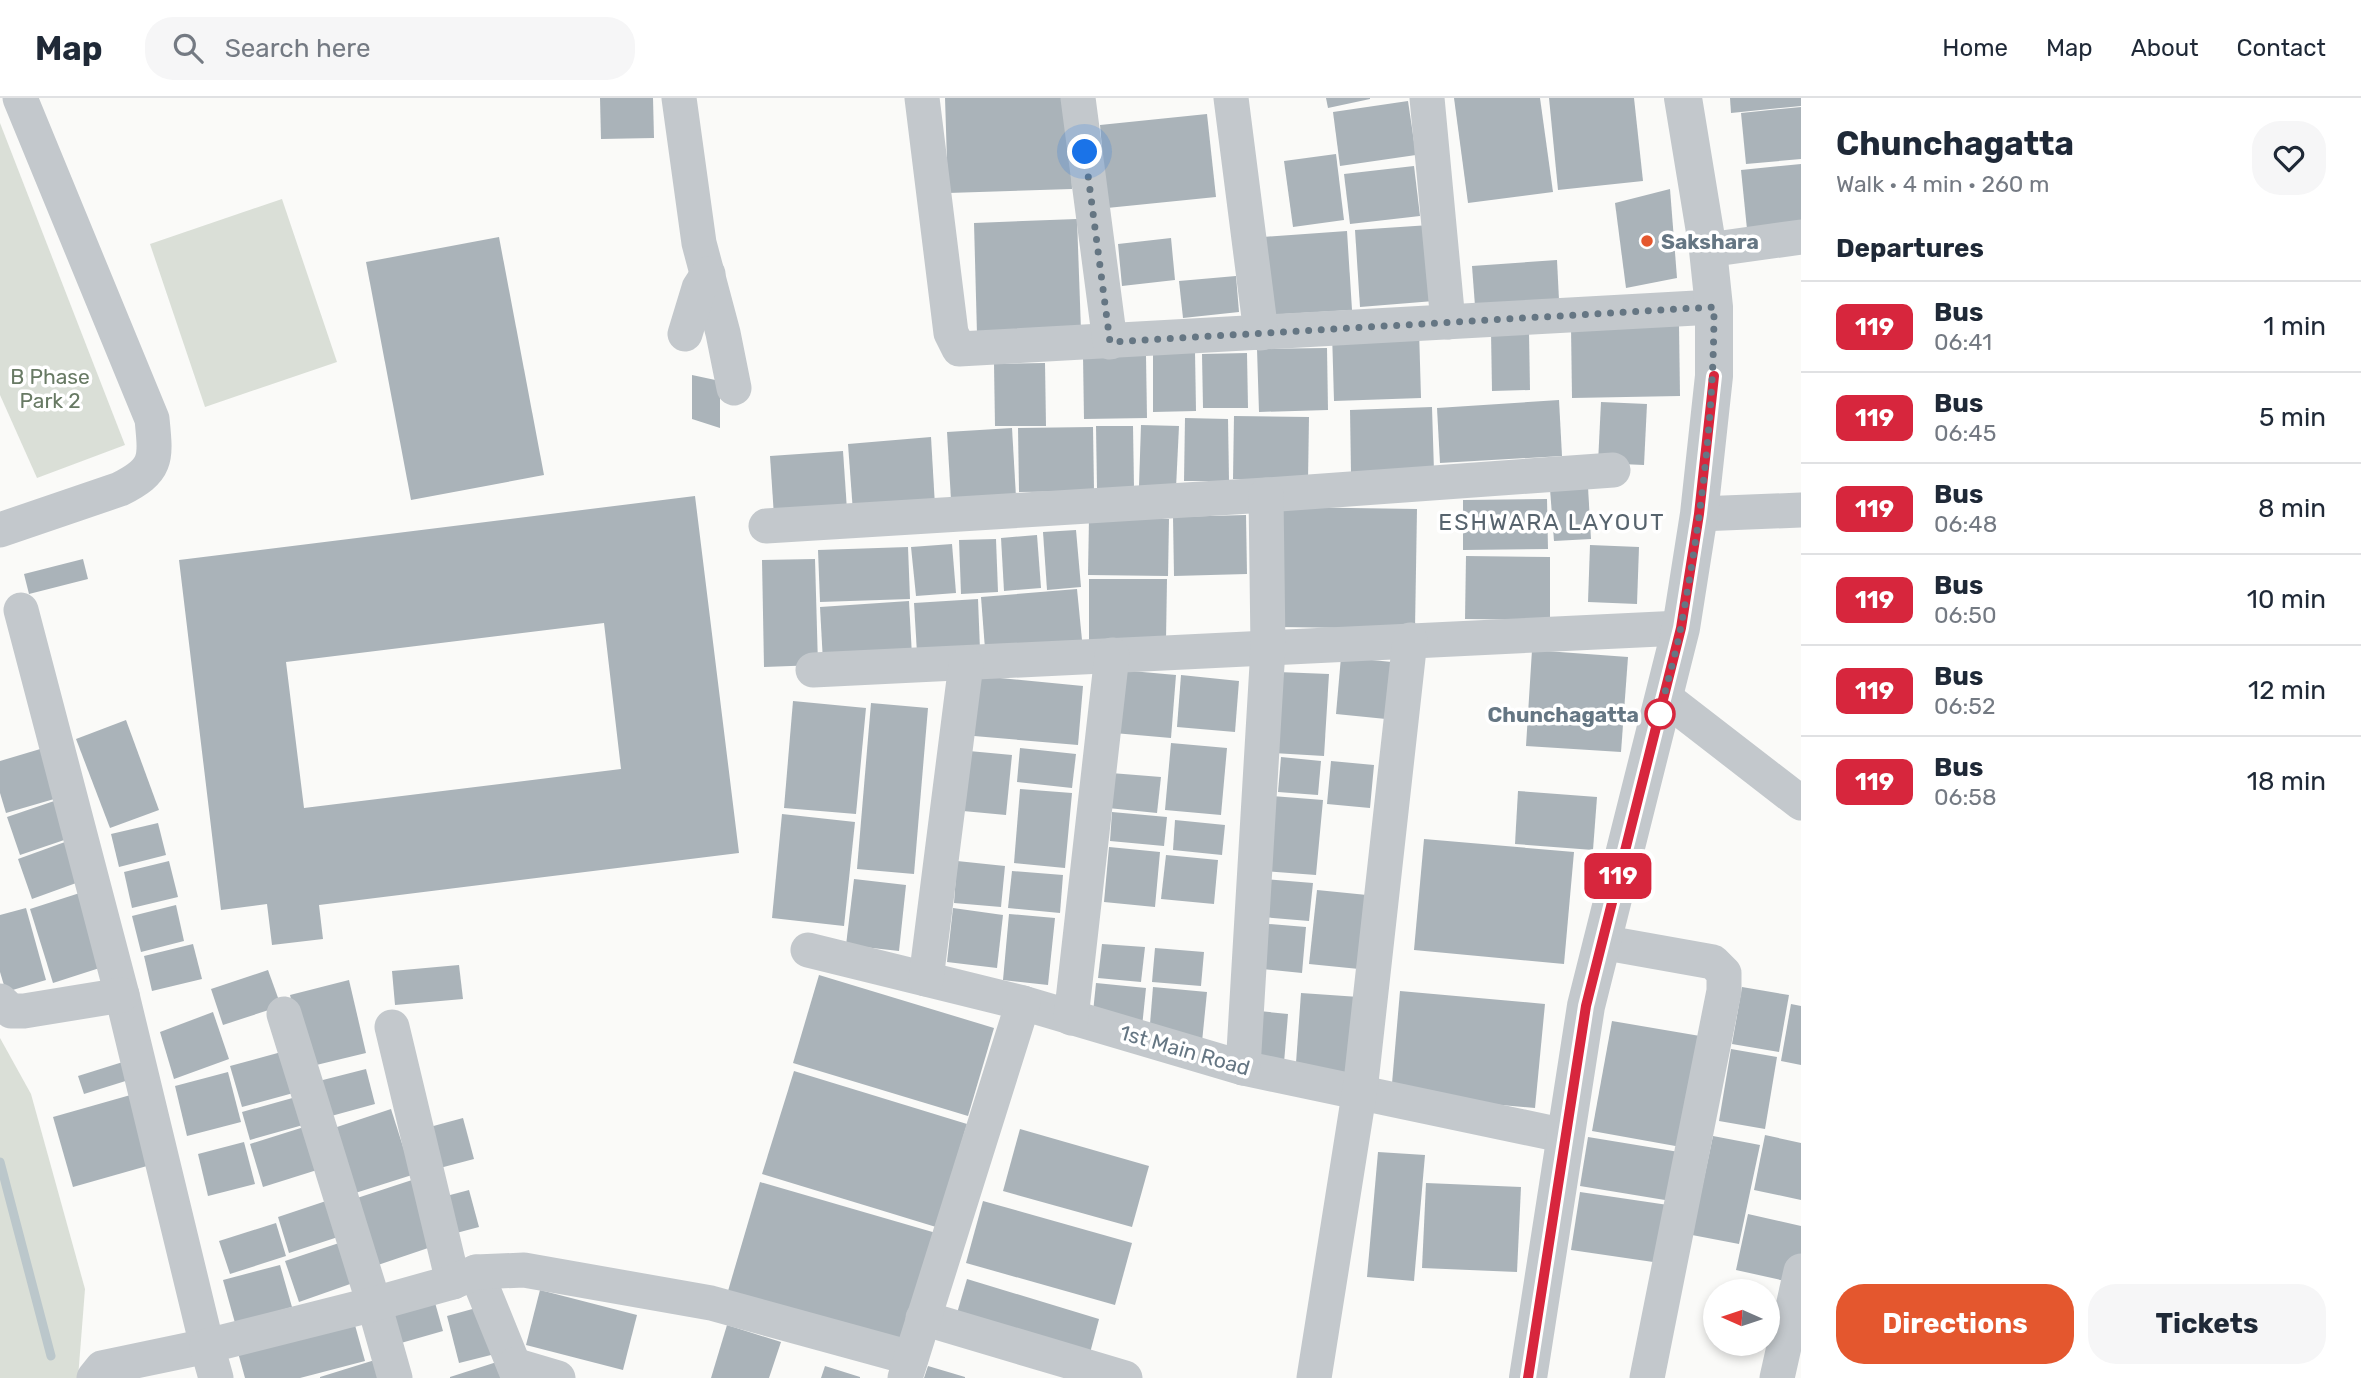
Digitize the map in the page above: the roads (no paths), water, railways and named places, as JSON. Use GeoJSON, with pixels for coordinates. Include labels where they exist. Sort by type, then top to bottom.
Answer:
{"type":"FeatureCollection","features":[{"type":"Feature","properties":{"kind":"street"},"geometry":{"type":"LineString","coordinates":[[0,530],[120,489],[138,480],[152,465],[155,448],[152,419],[20,98]]}},
{"type":"Feature","properties":{"kind":"street"},"geometry":{"type":"LineString","coordinates":[[680,98],[697,232],[734,388]]}},
{"type":"Feature","properties":{"kind":"street"},"geometry":{"type":"LineString","coordinates":[[922,98],[951,333],[959,349],[1714,307]]}},
{"type":"Feature","properties":{"kind":"street"},"geometry":{"type":"LineString","coordinates":[[1078,98],[1110,342]]}},
{"type":"Feature","properties":{"kind":"street"},"geometry":{"type":"LineString","coordinates":[[1231,98],[1261,333]]}},
{"type":"Feature","properties":{"kind":"street"},"geometry":{"type":"LineString","coordinates":[[1427,98],[1448,322]]}},
{"type":"Feature","properties":{"kind":"street"},"geometry":{"type":"LineString","coordinates":[[1528,1378],[1586,1006],[1681,628],[1699,514],[1714,376],[1714,307],[1683,98]]}},
{"type":"Feature","properties":{"kind":"street"},"geometry":{"type":"LineString","coordinates":[[1707,250],[1801,237]]}},
{"type":"Feature","properties":{"kind":"street"},"geometry":{"type":"LineString","coordinates":[[685,334],[699,288],[708,274]]}},
{"type":"Feature","properties":{"kind":"street"},"geometry":{"type":"LineString","coordinates":[[766,526],[1613,470]]}},
{"type":"Feature","properties":{"kind":"street"},"geometry":{"type":"LineString","coordinates":[[1243,1068],[1268,648],[1266,495]]}},
{"type":"Feature","properties":{"kind":"street"},"geometry":{"type":"LineString","coordinates":[[1699,514],[1801,510]]}},
{"type":"Feature","properties":{"kind":"street"},"geometry":{"type":"LineString","coordinates":[[21,610],[122,995],[211,1362]]}},
{"type":"Feature","properties":{"kind":"street"},"geometry":{"type":"LineString","coordinates":[[813,670],[1681,628]]}},
{"type":"Feature","properties":{"kind":"street"},"geometry":{"type":"LineString","coordinates":[[1314,1378],[1359,1091],[1409,640]]}},
{"type":"Feature","properties":{"kind":"street"},"geometry":{"type":"LineString","coordinates":[[1070,1018],[1112,656]]}},
{"type":"Feature","properties":{"kind":"street"},"geometry":{"type":"LineString","coordinates":[[926,979],[966,664]]}},
{"type":"Feature","properties":{"kind":"street"},"geometry":{"type":"LineString","coordinates":[[1664,697],[1801,803]]}},
{"type":"Feature","properties":{"kind":"street"},"geometry":{"type":"LineString","coordinates":[[1601,942],[1713,962],[1724,973],[1724,991],[1647,1378]]}},
{"type":"Feature","properties":{"kind":"street","name":"1st Main Road"},"geometry":{"type":"LineString","coordinates":[[808,950],[1023,1003],[1243,1068],[1566,1136]]}},
{"type":"Feature","properties":{"kind":"street"},"geometry":{"type":"LineString","coordinates":[[0,1001],[11,1011],[23,1011],[122,995]]}},
{"type":"Feature","properties":{"kind":"street"},"geometry":{"type":"LineString","coordinates":[[94,1378],[102,1368],[211,1362],[374,1304],[465,1277],[524,1270],[711,1303],[908,1368],[1023,1003]]}},
{"type":"Feature","properties":{"kind":"street"},"geometry":{"type":"LineString","coordinates":[[284,1014],[395,1378]]}},
{"type":"Feature","properties":{"kind":"street"},"geometry":{"type":"LineString","coordinates":[[392,1027],[465,1277],[517,1372],[558,1378]]}},
{"type":"Feature","properties":{"kind":"street"},"geometry":{"type":"LineString","coordinates":[[1777,1378],[1801,1271]]}},
{"type":"Feature","properties":{"kind":"street"},"geometry":{"type":"LineString","coordinates":[[923,1318],[1125,1378]]}},
{"type":"Feature","properties":{"kind":"waterway"},"geometry":{"type":"LineString","coordinates":[[0,1162],[51,1356]]}},
{"type":"Feature","properties":{"kind":"place","name":"Sakshara"},"geometry":{"type":"Point","coordinates":[1647,241]}},
{"type":"Feature","properties":{"kind":"place","name":"Chunchagatta"},"geometry":{"type":"Point","coordinates":[1660,714]}},
{"type":"Feature","properties":{"kind":"district","name":"ESHWARA LAYOUT"},"geometry":{"type":"Point","coordinates":[1552,522]}},
{"type":"Feature","properties":{"kind":"park label","name":"B Phase Park 2"},"geometry":{"type":"Point","coordinates":[50,388]}}]}
